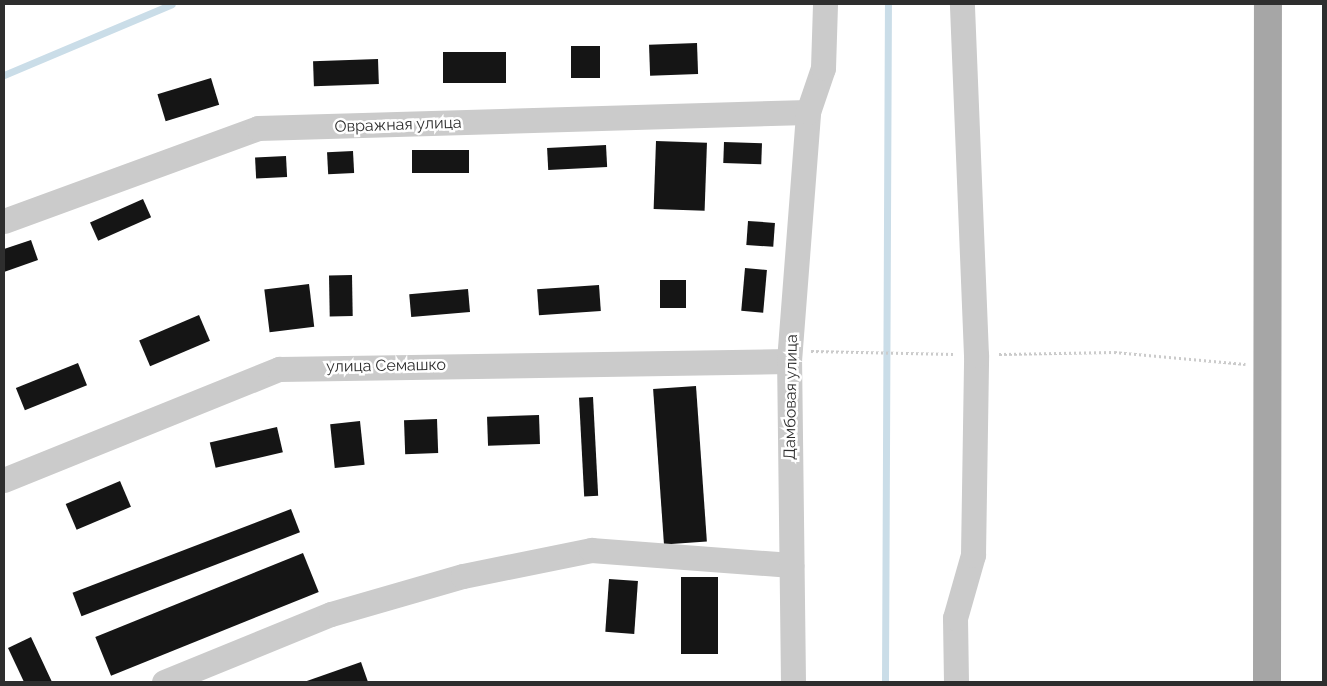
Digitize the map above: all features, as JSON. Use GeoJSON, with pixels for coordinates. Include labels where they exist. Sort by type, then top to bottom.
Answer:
{"type":"FeatureCollection","features":[{"type":"Feature","properties":{"kind":"main road"},"geometry":{"type":"LineString","coordinates":[[1267,682],[1268,4]]}},
{"type":"Feature","properties":{"kind":"street","name":"Дамбовая улица"},"geometry":{"type":"LineString","coordinates":[[793,682],[790,356],[808,112],[824,68],[825,4]]}},
{"type":"Feature","properties":{"kind":"street"},"geometry":{"type":"LineString","coordinates":[[956,682],[955,618],[973,555],[976,354],[962,4]]}},
{"type":"Feature","properties":{"kind":"street","name":"Овражная улица"},"geometry":{"type":"LineString","coordinates":[[4,221],[258,128],[808,112]]}},
{"type":"Feature","properties":{"kind":"street","name":"улица Семашко"},"geometry":{"type":"LineString","coordinates":[[4,480],[279,370],[790,356]]}},
{"type":"Feature","properties":{"kind":"street"},"geometry":{"type":"LineString","coordinates":[[164,682],[331,614],[464,576],[591,550],[791,565]]}},
{"type":"Feature","properties":{"kind":"path"},"geometry":{"type":"LineString","coordinates":[[790,356],[843,352],[976,354],[1114,352],[1268,366]]}},
{"type":"Feature","properties":{"kind":"building"},"geometry":{"type":"Polygon","coordinates":[[[697,43],[698,74],[650,76],[649,45],[697,43]]]}},
{"type":"Feature","properties":{"kind":"building"},"geometry":{"type":"Polygon","coordinates":[[[571,46],[600,46],[600,78],[571,78],[571,46]]]}},
{"type":"Feature","properties":{"kind":"building"},"geometry":{"type":"Polygon","coordinates":[[[443,52],[506,52],[506,83],[443,83],[443,52]]]}},
{"type":"Feature","properties":{"kind":"building"},"geometry":{"type":"Polygon","coordinates":[[[378,59],[379,84],[314,86],[313,61],[378,59]]]}},
{"type":"Feature","properties":{"kind":"building"},"geometry":{"type":"Polygon","coordinates":[[[211,78],[219,105],[166,121],[157,94],[211,78]]]}},
{"type":"Feature","properties":{"kind":"building"},"geometry":{"type":"Polygon","coordinates":[[[656,141],[707,143],[705,211],[654,209],[656,141]]]}},
{"type":"Feature","properties":{"kind":"building"},"geometry":{"type":"Polygon","coordinates":[[[724,142],[762,143],[761,164],[723,163],[724,142]]]}},
{"type":"Feature","properties":{"kind":"building"},"geometry":{"type":"Polygon","coordinates":[[[606,145],[607,167],[548,170],[547,148],[606,145]]]}},
{"type":"Feature","properties":{"kind":"building"},"geometry":{"type":"Polygon","coordinates":[[[412,150],[469,150],[469,173],[412,173],[412,150]]]}},
{"type":"Feature","properties":{"kind":"building"},"geometry":{"type":"Polygon","coordinates":[[[353,151],[354,173],[328,174],[327,152],[353,151]]]}},
{"type":"Feature","properties":{"kind":"building"},"geometry":{"type":"Polygon","coordinates":[[[286,156],[287,177],[256,179],[255,158],[286,156]]]}},
{"type":"Feature","properties":{"kind":"building"},"geometry":{"type":"Polygon","coordinates":[[[143,199],[151,217],[98,241],[90,223],[143,199]]]}},
{"type":"Feature","properties":{"kind":"building"},"geometry":{"type":"Polygon","coordinates":[[[748,221],[775,223],[773,247],[746,245],[748,221]]]}},
{"type":"Feature","properties":{"kind":"building"},"geometry":{"type":"Polygon","coordinates":[[[31,240],[38,260],[4,272],[4,249],[31,240]]]}},
{"type":"Feature","properties":{"kind":"building"},"geometry":{"type":"Polygon","coordinates":[[[745,268],[767,270],[763,313],[741,311],[745,268]]]}},
{"type":"Feature","properties":{"kind":"building"},"geometry":{"type":"Polygon","coordinates":[[[329,275],[352,275],[353,316],[330,316],[329,275]]]}},
{"type":"Feature","properties":{"kind":"building"},"geometry":{"type":"Polygon","coordinates":[[[660,280],[686,280],[686,308],[660,308],[660,280]]]}},
{"type":"Feature","properties":{"kind":"building"},"geometry":{"type":"Polygon","coordinates":[[[309,284],[314,327],[270,332],[264,289],[309,284]]]}},
{"type":"Feature","properties":{"kind":"building"},"geometry":{"type":"Polygon","coordinates":[[[599,285],[601,311],[539,315],[537,289],[599,285]]]}},
{"type":"Feature","properties":{"kind":"building"},"geometry":{"type":"Polygon","coordinates":[[[468,289],[470,312],[411,317],[409,294],[468,289]]]}},
{"type":"Feature","properties":{"kind":"building"},"geometry":{"type":"Polygon","coordinates":[[[199,315],[210,341],[150,366],[139,340],[199,315]]]}},
{"type":"Feature","properties":{"kind":"building"},"geometry":{"type":"Polygon","coordinates":[[[78,363],[87,385],[25,410],[16,388],[78,363]]]}},
{"type":"Feature","properties":{"kind":"building"},"geometry":{"type":"Polygon","coordinates":[[[696,386],[707,542],[664,545],[653,389],[696,386]]]}},
{"type":"Feature","properties":{"kind":"building"},"geometry":{"type":"Polygon","coordinates":[[[593,397],[598,496],[584,497],[579,398],[593,397]]]}},
{"type":"Feature","properties":{"kind":"building"},"geometry":{"type":"Polygon","coordinates":[[[539,415],[540,444],[488,446],[487,417],[539,415]]]}},
{"type":"Feature","properties":{"kind":"building"},"geometry":{"type":"Polygon","coordinates":[[[437,419],[438,453],[405,454],[404,420],[437,419]]]}},
{"type":"Feature","properties":{"kind":"building"},"geometry":{"type":"Polygon","coordinates":[[[360,421],[365,465],[335,468],[330,424],[360,421]]]}},
{"type":"Feature","properties":{"kind":"building"},"geometry":{"type":"Polygon","coordinates":[[[277,427],[283,452],[216,468],[210,443],[277,427]]]}},
{"type":"Feature","properties":{"kind":"building"},"geometry":{"type":"Polygon","coordinates":[[[120,481],[131,507],[77,530],[66,504],[120,481]]]}},
{"type":"Feature","properties":{"kind":"building"},"geometry":{"type":"Polygon","coordinates":[[[291,509],[300,532],[82,616],[73,593],[291,509]]]}},
{"type":"Feature","properties":{"kind":"building"},"geometry":{"type":"Polygon","coordinates":[[[303,553],[319,592],[111,676],[95,637],[303,553]]]}},
{"type":"Feature","properties":{"kind":"building"},"geometry":{"type":"Polygon","coordinates":[[[681,577],[718,577],[718,654],[681,654],[681,577]]]}},
{"type":"Feature","properties":{"kind":"building"},"geometry":{"type":"Polygon","coordinates":[[[609,579],[638,581],[634,634],[605,632],[609,579]]]}},
{"type":"Feature","properties":{"kind":"building"},"geometry":{"type":"Polygon","coordinates":[[[31,637],[52,682],[24,682],[8,648],[31,637]]]}},
{"type":"Feature","properties":{"kind":"building"},"geometry":{"type":"Polygon","coordinates":[[[361,662],[368,682],[304,682],[361,662]]]}},
{"type":"Feature","properties":{"kind":"waterway"},"geometry":{"type":"LineString","coordinates":[[4,75],[172,4]]}},
{"type":"Feature","properties":{"kind":"waterway"},"geometry":{"type":"LineString","coordinates":[[885,682],[888,4]]}}]}
